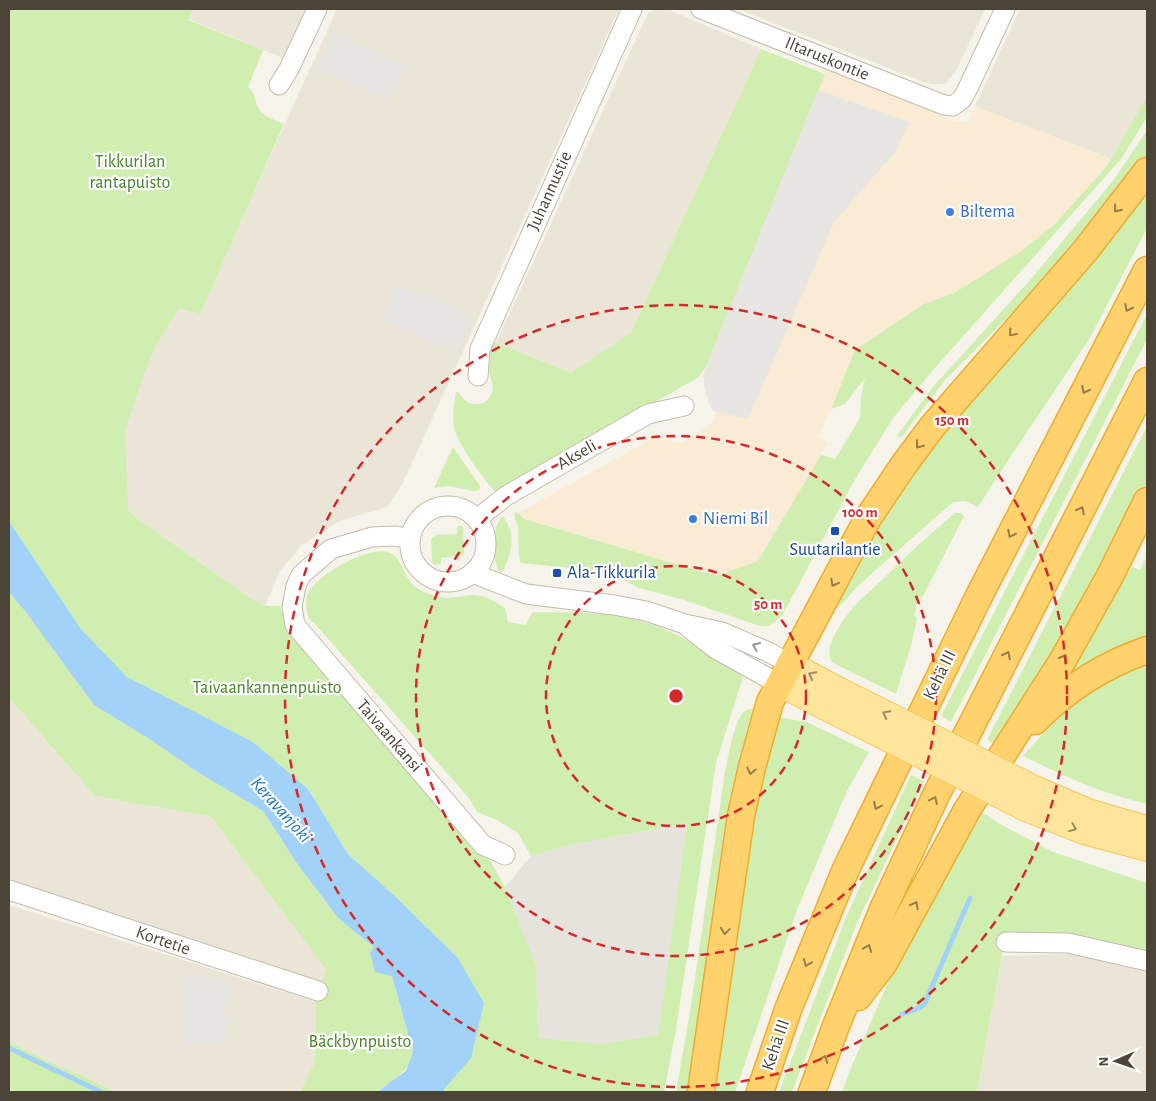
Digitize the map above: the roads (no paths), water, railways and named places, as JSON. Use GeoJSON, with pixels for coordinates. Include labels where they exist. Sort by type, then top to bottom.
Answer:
{"type":"FeatureCollection","features":[{"type":"Feature","properties":{"kind":"highway"},"geometry":{"type":"LineString","coordinates":[[700,1092],[741,816],[770,702],[868,518],[903,466],[932,427],[1085,251],[1147,171]]}},
{"type":"Feature","properties":{"kind":"highway","name":"Kehä III"},"geometry":{"type":"LineString","coordinates":[[760,1092],[789,1007],[846,869],[978,598],[1147,270]]}},
{"type":"Feature","properties":{"kind":"highway"},"geometry":{"type":"LineString","coordinates":[[812,1092],[836,1026],[884,908],[937,794],[1147,381]]}},
{"type":"Feature","properties":{"kind":"highway"},"geometry":{"type":"LineString","coordinates":[[836,1026],[884,963],[968,810],[1063,660],[1110,576],[1147,500]]}},
{"type":"Feature","properties":{"kind":"highway"},"geometry":{"type":"LineString","coordinates":[[1000,758],[1041,715],[1067,692],[1099,670],[1147,650]]}},
{"type":"Feature","properties":{"kind":"main road"},"geometry":{"type":"LineString","coordinates":[[784,674],[1033,800],[1084,832],[1147,849]]}},
{"type":"Feature","properties":{"kind":"main road"},"geometry":{"type":"LineString","coordinates":[[1033,800],[1091,812],[1147,828]]}},
{"type":"Feature","properties":{"kind":"street"},"geometry":{"type":"LineString","coordinates":[[279,85],[289,70],[317,9]]}},
{"type":"Feature","properties":{"kind":"street","name":"Juhannustie"},"geometry":{"type":"LineString","coordinates":[[478,376],[480,349],[632,9]]}},
{"type":"Feature","properties":{"kind":"street","name":"Iltaruskontie"},"geometry":{"type":"LineString","coordinates":[[701,9],[944,105],[953,106],[962,99],[968,88],[1005,9]]}},
{"type":"Feature","properties":{"kind":"street","name":"Akseli"},"geometry":{"type":"LineString","coordinates":[[477,519],[506,496],[648,414],[684,406]]}},
{"type":"Feature","properties":{"kind":"street"},"geometry":{"type":"LineString","coordinates":[[437,507],[459,507],[477,519],[484,533],[486,548],[481,562],[472,573],[459,580],[444,582],[429,577],[418,568],[410,547],[410,539],[417,521],[428,511],[437,507]]}},
{"type":"Feature","properties":{"kind":"street","name":"Taivaankansi"},"geometry":{"type":"LineString","coordinates":[[410,539],[396,536],[372,537],[331,550],[301,576],[296,586],[292,607],[295,624],[483,845],[505,854]]}},
{"type":"Feature","properties":{"kind":"street"},"geometry":{"type":"LineString","coordinates":[[472,573],[526,594],[646,611],[685,624],[722,632],[766,651],[784,674]]}},
{"type":"Feature","properties":{"kind":"street","name":"Kortetie"},"geometry":{"type":"LineString","coordinates":[[9,890],[318,991]]}},
{"type":"Feature","properties":{"kind":"street"},"geometry":{"type":"LineString","coordinates":[[1006,942],[1068,943],[1147,961]]}},
{"type":"Feature","properties":{"kind":"water","name":"Keravanjoki"},"geometry":{"type":"Polygon","coordinates":[[[9,521],[81,629],[127,677],[253,742],[308,789],[348,854],[397,898],[457,957],[484,1003],[471,1058],[442,1092],[378,1092],[406,1071],[412,1055],[413,1045],[392,976],[375,972],[370,953],[374,947],[339,919],[298,865],[263,811],[199,773],[151,740],[94,705],[9,592],[9,521]]]}},
{"type":"Feature","properties":{"kind":"waterway"},"geometry":{"type":"LineString","coordinates":[[902,1014],[924,1005],[970,898]]}},
{"type":"Feature","properties":{"kind":"waterway"},"geometry":{"type":"LineString","coordinates":[[9,1048],[101,1092]]}},
{"type":"Feature","properties":{"kind":"place","name":"Biltema"},"geometry":{"type":"Point","coordinates":[950,212]}},
{"type":"Feature","properties":{"kind":"place","name":"Niemi Bil"},"geometry":{"type":"Point","coordinates":[693,519]}},
{"type":"Feature","properties":{"kind":"place","name":"Suutarilantie"},"geometry":{"type":"Point","coordinates":[835,531]}},
{"type":"Feature","properties":{"kind":"place","name":"Ala-Tikkurila"},"geometry":{"type":"Point","coordinates":[557,573]}},
{"type":"Feature","properties":{"kind":"park label","name":"Tikkurilan rantapuisto"},"geometry":{"type":"Point","coordinates":[130,172]}},
{"type":"Feature","properties":{"kind":"park label","name":"Taivaankannenpuisto"},"geometry":{"type":"Point","coordinates":[267,688]}},
{"type":"Feature","properties":{"kind":"park label","name":"Bäckbynpuisto"},"geometry":{"type":"Point","coordinates":[360,1042]}}]}
